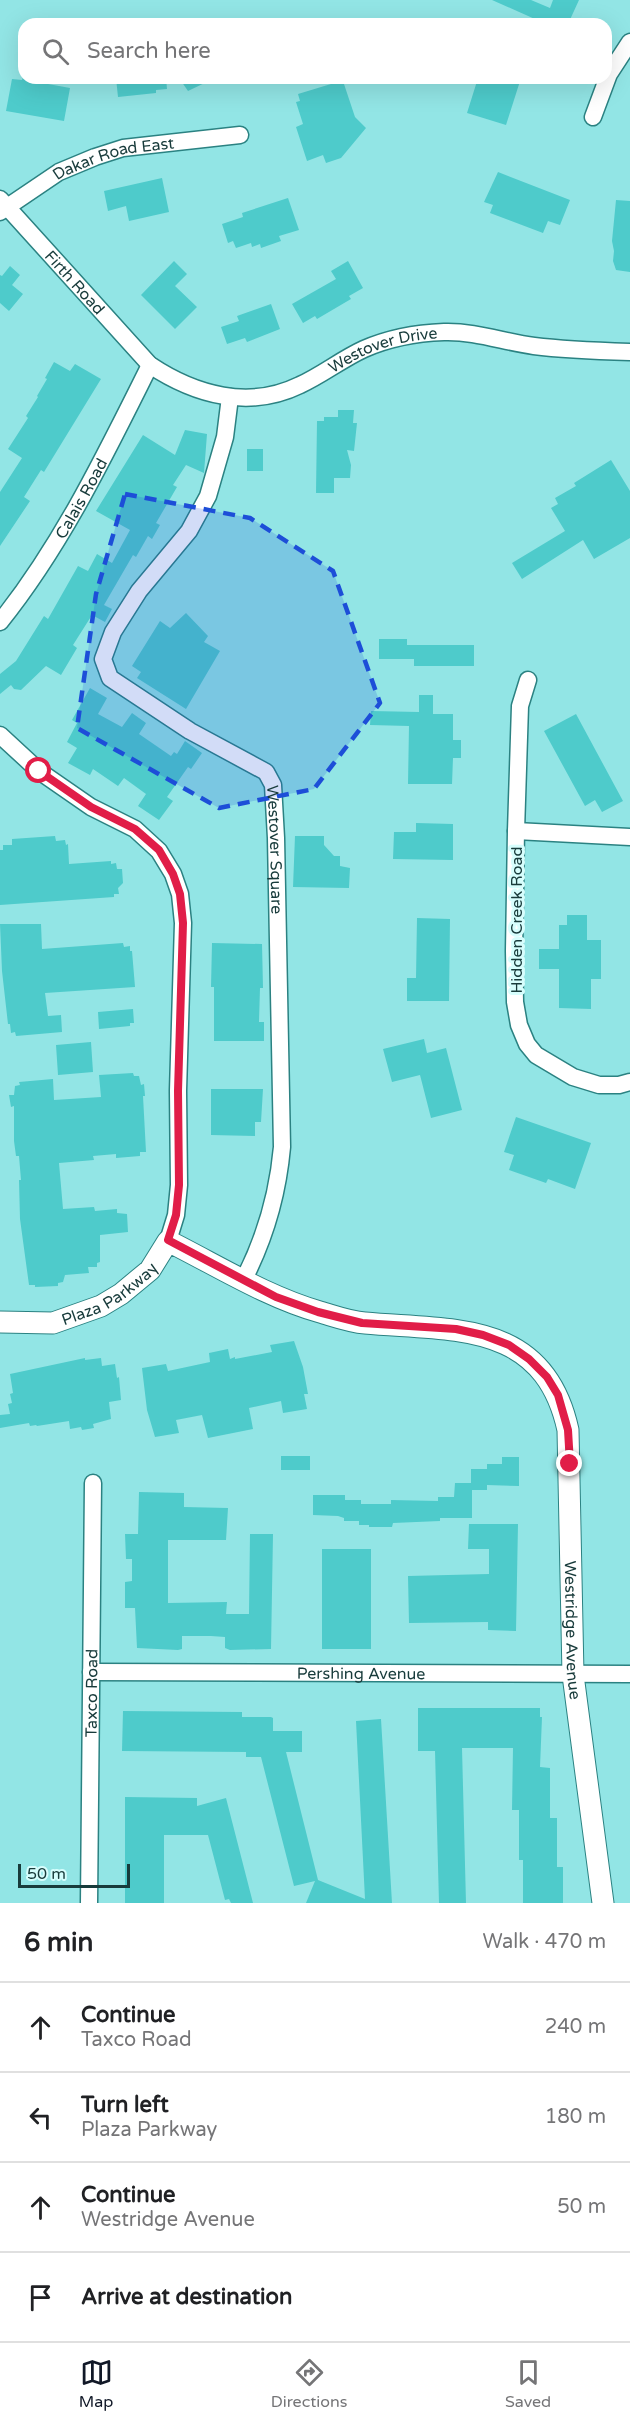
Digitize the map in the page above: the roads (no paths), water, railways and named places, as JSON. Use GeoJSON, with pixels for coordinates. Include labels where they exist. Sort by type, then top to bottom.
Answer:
{"type":"FeatureCollection","features":[{"type":"Feature","properties":{"kind":"street"},"geometry":{"type":"LineString","coordinates":[[612,69],[630,42]]}},
{"type":"Feature","properties":{"kind":"street"},"geometry":{"type":"LineString","coordinates":[[593,117],[605,84]]}},
{"type":"Feature","properties":{"kind":"street","name":"Dakar Road East"},"geometry":{"type":"LineString","coordinates":[[2,206],[59,172],[114,151],[240,135]]}},
{"type":"Feature","properties":{"kind":"street","name":"Firth Road"},"geometry":{"type":"LineString","coordinates":[[2,206],[150,365]]}},
{"type":"Feature","properties":{"kind":"street","name":"Westover Drive"},"geometry":{"type":"LineString","coordinates":[[150,365],[172,380],[205,393],[252,399],[271,396],[300,386],[364,349],[409,335],[447,332],[483,335],[533,346],[630,352]]}},
{"type":"Feature","properties":{"kind":"street","name":"Calais Road"},"geometry":{"type":"LineString","coordinates":[[0,622],[17,601],[86,490],[150,365]]}},
{"type":"Feature","properties":{"kind":"street","name":"Westover Square"},"geometry":{"type":"LineString","coordinates":[[230,396],[225,437],[208,496],[189,531],[139,591],[113,632],[103,658],[110,678],[190,731],[266,772],[273,786],[282,1147],[280,1173],[259,1249],[244,1279]]}},
{"type":"Feature","properties":{"kind":"street","name":"Hidden Creek Road"},"geometry":{"type":"LineString","coordinates":[[528,680],[520,706],[516,831],[515,1002],[519,1025],[527,1044],[536,1055],[573,1077],[599,1085],[619,1085],[630,1082]]}},
{"type":"Feature","properties":{"kind":"street"},"geometry":{"type":"LineString","coordinates":[[0,735],[39,771],[91,807],[135,829],[159,850],[173,874],[180,894],[183,923],[178,1091],[179,1185],[176,1215],[168,1240]]}},
{"type":"Feature","properties":{"kind":"street"},"geometry":{"type":"LineString","coordinates":[[516,831],[630,837]]}},
{"type":"Feature","properties":{"kind":"street","name":"Plaza Parkway"},"geometry":{"type":"LineString","coordinates":[[0,1322],[53,1323],[101,1306],[121,1294],[150,1270],[168,1240],[276,1297],[318,1312],[362,1323],[456,1329],[483,1335],[509,1345],[535,1364]]}},
{"type":"Feature","properties":{"kind":"street","name":"Westridge Avenue"},"geometry":{"type":"LineString","coordinates":[[535,1364],[558,1395],[568,1430],[573,1675],[603,1903]]}},
{"type":"Feature","properties":{"kind":"street","name":"Taxco Road"},"geometry":{"type":"LineString","coordinates":[[89,1903],[93,1483]]}},
{"type":"Feature","properties":{"kind":"street","name":"Pershing Avenue"},"geometry":{"type":"LineString","coordinates":[[91,1672],[630,1674]]}}]}
